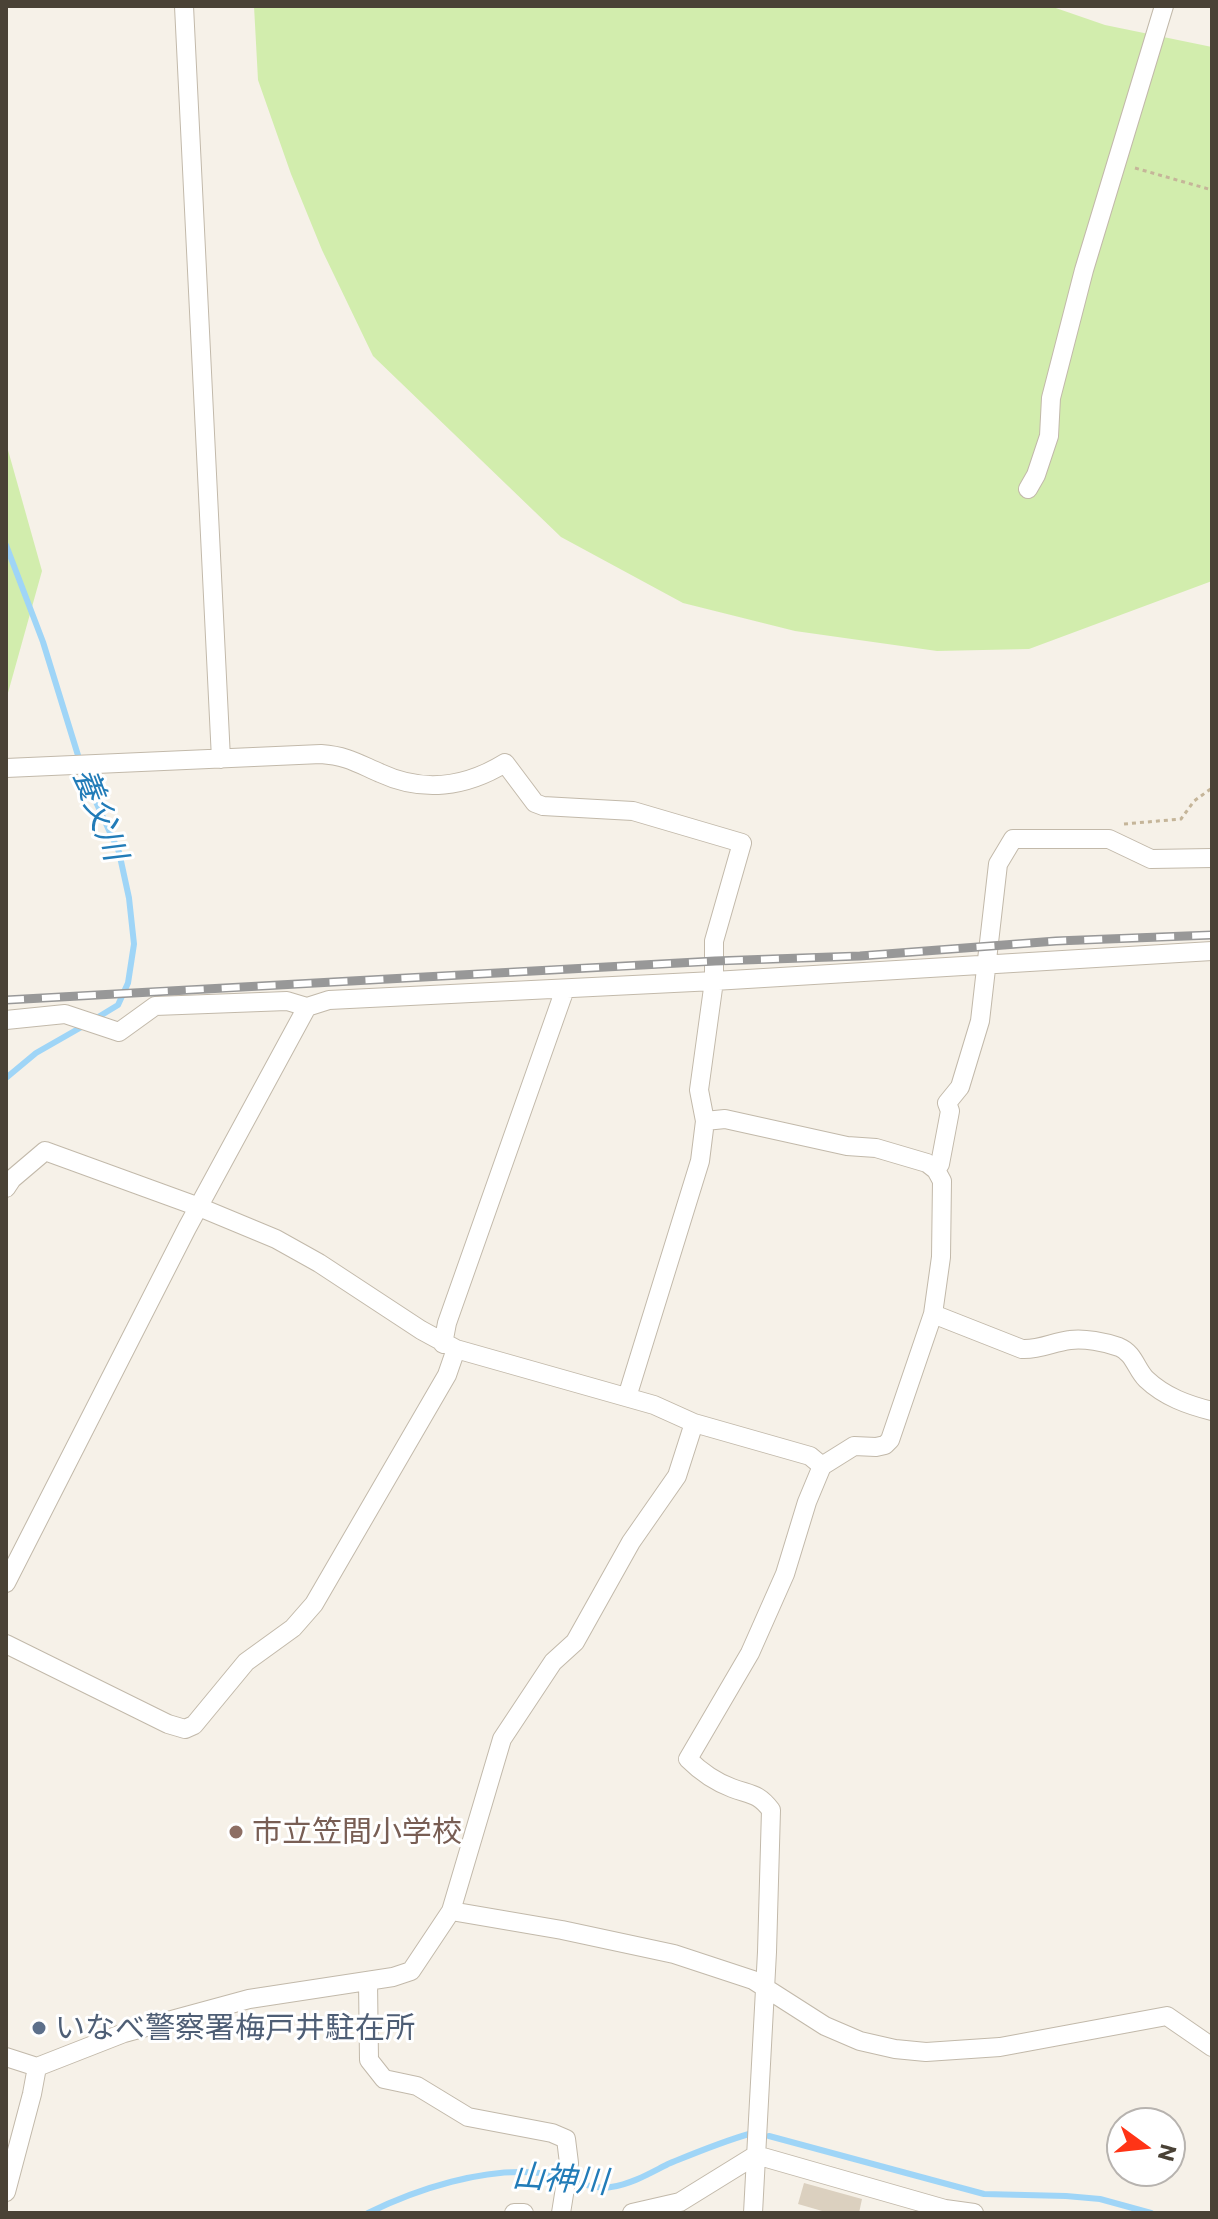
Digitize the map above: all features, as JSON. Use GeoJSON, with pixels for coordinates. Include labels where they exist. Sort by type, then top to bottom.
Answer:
{"type":"FeatureCollection","features":[{"type":"Feature","properties":{"kind":"street"},"geometry":{"type":"LineString","coordinates":[[184,6],[221,759]]}},
{"type":"Feature","properties":{"kind":"street"},"geometry":{"type":"LineString","coordinates":[[1028,489],[1049,436],[1051,398],[1084,270],[1164,6]]}},
{"type":"Feature","properties":{"kind":"street"},"geometry":{"type":"LineString","coordinates":[[6,768],[321,754],[344,755],[392,778],[431,786],[468,781],[505,763],[535,803],[543,806],[633,811],[742,843],[714,941],[714,981],[699,1090],[705,1121],[700,1161],[627,1397]]}},
{"type":"Feature","properties":{"kind":"street"},"geometry":{"type":"LineString","coordinates":[[936,1170],[940,1164],[950,1111],[947,1103],[960,1087],[980,1021],[998,864],[1013,839],[1109,839],[1151,859],[1212,858]]}},
{"type":"Feature","properties":{"kind":"street"},"geometry":{"type":"LineString","coordinates":[[6,1020],[65,1014],[119,1032],[155,1006],[287,1001],[307,1007],[329,1000],[1212,951]]}},
{"type":"Feature","properties":{"kind":"street"},"geometry":{"type":"LineString","coordinates":[[6,1644],[168,1724],[185,1729],[194,1725],[246,1662],[293,1628],[314,1604],[447,1375],[450,1346],[447,1323],[565,989]]}},
{"type":"Feature","properties":{"kind":"street"},"geometry":{"type":"LineString","coordinates":[[6,1583],[199,1207],[307,1007]]}},
{"type":"Feature","properties":{"kind":"street"},"geometry":{"type":"LineString","coordinates":[[705,1121],[725,1119],[847,1146],[876,1148],[927,1163],[936,1170],[942,1181],[941,1257],[933,1314],[890,1440],[876,1447],[854,1446],[822,1466],[807,1502],[785,1574],[750,1653],[688,1759],[699,1770],[730,1787],[760,1797],[771,1810],[753,2213]]}},
{"type":"Feature","properties":{"kind":"street"},"geometry":{"type":"LineString","coordinates":[[6,1188],[45,1151],[199,1207],[276,1239],[450,1346],[654,1405],[694,1423],[810,1456],[822,1466]]}},
{"type":"Feature","properties":{"kind":"street"},"geometry":{"type":"LineString","coordinates":[[933,1314],[1022,1349],[1037,1350],[1070,1340],[1120,1347],[1130,1354],[1144,1377],[1167,1395],[1212,1411]]}},
{"type":"Feature","properties":{"kind":"street"},"geometry":{"type":"LineString","coordinates":[[6,2057],[37,2067],[124,2033],[249,1999],[368,1981],[411,1971],[451,1911],[502,1739],[553,1662],[575,1642],[631,1542],[677,1476],[694,1423]]}},
{"type":"Feature","properties":{"kind":"street"},"geometry":{"type":"LineString","coordinates":[[451,1911],[495,1917],[674,1954],[753,1980],[825,2026],[860,2041],[895,2049],[926,2052],[1000,2047],[1167,2016],[1212,2047]]}},
{"type":"Feature","properties":{"kind":"street"},"geometry":{"type":"LineString","coordinates":[[368,1981],[369,2060],[384,2079],[417,2086],[468,2117],[552,2133],[566,2139],[569,2163],[561,2213]]}},
{"type":"Feature","properties":{"kind":"street"},"geometry":{"type":"LineString","coordinates":[[6,2192],[37,2067]]}},
{"type":"Feature","properties":{"kind":"street"},"geometry":{"type":"LineString","coordinates":[[632,2213],[680,2202],[756,2155],[945,2209],[974,2213]]}},
{"type":"Feature","properties":{"kind":"street"},"geometry":{"type":"LineString","coordinates":[[514,2213],[524,2213]]}},
{"type":"Feature","properties":{"kind":"path"},"geometry":{"type":"LineString","coordinates":[[1117,164],[1212,190]]}},
{"type":"Feature","properties":{"kind":"path"},"geometry":{"type":"LineString","coordinates":[[1111,824],[1138,825],[1181,819],[1194,801],[1212,788]]}},
{"type":"Feature","properties":{"kind":"green space"},"geometry":{"type":"Polygon","coordinates":[[[254,6],[1050,6],[1105,25],[1212,47],[1212,581],[1029,649],[937,651],[795,631],[683,603],[561,537],[373,356],[322,250],[258,80],[254,6]]]}},
{"type":"Feature","properties":{"kind":"green space"},"geometry":{"type":"Polygon","coordinates":[[[6,443],[42,571],[6,700],[6,443]]]}},
{"type":"Feature","properties":{"kind":"building"},"geometry":{"type":"Polygon","coordinates":[[[804,2183],[862,2199],[859,2213],[829,2213],[798,2204],[804,2183]]]}},
{"type":"Feature","properties":{"kind":"waterway","name":"養父川"},"geometry":{"type":"LineString","coordinates":[[6,545],[43,642],[85,778],[119,852],[129,898],[134,944],[128,983],[118,1005],[95,1019]]}},
{"type":"Feature","properties":{"kind":"waterway","name":"養父川"},"geometry":{"type":"LineString","coordinates":[[6,1078],[36,1053],[85,1025]]}},
{"type":"Feature","properties":{"kind":"waterway","name":"山神川"},"geometry":{"type":"LineString","coordinates":[[368,2213],[429,2188],[496,2173],[540,2173],[595,2187],[619,2186],[749,2134]]}},
{"type":"Feature","properties":{"kind":"waterway","name":"山神川"},"geometry":{"type":"LineString","coordinates":[[769,2136],[984,2194],[1100,2199],[1151,2213]]}},
{"type":"Feature","properties":{"kind":"railway"},"geometry":{"type":"LineString","coordinates":[[6,1000],[715,961],[860,956],[1056,941],[1212,935]]}},
{"type":"Feature","properties":{"kind":"place","name":"市立笠間小学校"},"geometry":{"type":"Point","coordinates":[236,1832]}},
{"type":"Feature","properties":{"kind":"place","name":"いなべ警察署梅戸井駐在所"},"geometry":{"type":"Point","coordinates":[39,2028]}}]}
